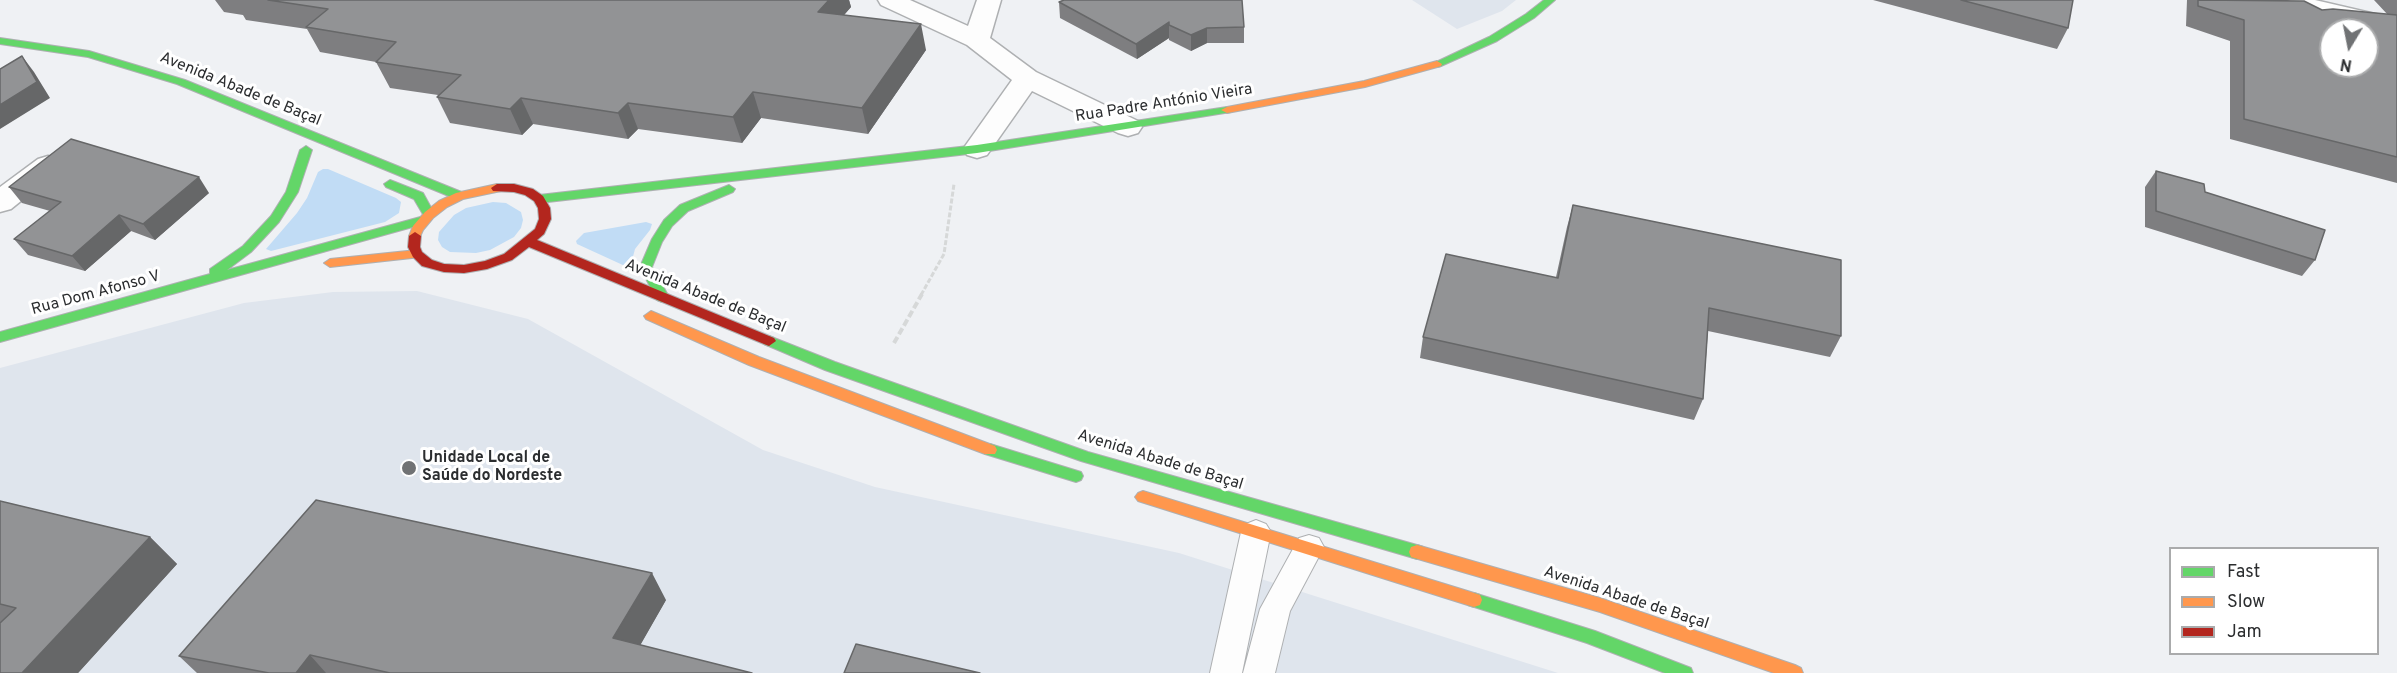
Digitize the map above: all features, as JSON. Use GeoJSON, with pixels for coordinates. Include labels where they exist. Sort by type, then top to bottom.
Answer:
{"type":"FeatureCollection","features":[{"type":"Feature","properties":{"kind":"main road","name":"Rua Padre António Vieira"},"geometry":{"type":"LineString","coordinates":[[764,175],[977,149],[1128,127],[1365,84],[1447,60],[1493,39],[1530,16],[1550,0]]}},
{"type":"Feature","properties":{"kind":"main road","name":"Avenida Abade de Baçal"},"geometry":{"type":"LineString","coordinates":[[0,42],[89,54],[181,82],[460,196]]}},
{"type":"Feature","properties":{"kind":"main road"},"geometry":{"type":"LineString","coordinates":[[0,54],[83,67]]}},
{"type":"Feature","properties":{"kind":"main road"},"geometry":{"type":"LineString","coordinates":[[201,283],[248,249],[275,219],[292,192],[306,150]]}},
{"type":"Feature","properties":{"kind":"main road"},"geometry":{"type":"LineString","coordinates":[[539,199],[764,175]]}},
{"type":"Feature","properties":{"kind":"main road"},"geometry":{"type":"LineString","coordinates":[[625,203],[764,175]]}},
{"type":"Feature","properties":{"kind":"main road"},"geometry":{"type":"LineString","coordinates":[[662,297],[646,267],[656,242],[668,224],[684,208],[764,175]]}},
{"type":"Feature","properties":{"kind":"main road"},"geometry":{"type":"LineString","coordinates":[[378,179],[419,196],[426,218]]}},
{"type":"Feature","properties":{"kind":"main road"},"geometry":{"type":"LineString","coordinates":[[506,188],[529,192],[539,199],[550,218],[529,242],[508,256],[487,265],[464,269],[444,268],[427,263],[417,254],[414,238],[426,218],[443,204],[460,196],[479,190],[506,188]]}},
{"type":"Feature","properties":{"kind":"main road"},"geometry":{"type":"LineString","coordinates":[[201,283],[426,218]]}},
{"type":"Feature","properties":{"kind":"main road","name":"Avenida Abade de Baçal"},"geometry":{"type":"LineString","coordinates":[[529,242],[882,385],[1310,535],[1685,673]]}},
{"type":"Feature","properties":{"kind":"main road"},"geometry":{"type":"LineString","coordinates":[[201,283],[306,267],[417,254]]}},
{"type":"Feature","properties":{"kind":"main road"},"geometry":{"type":"LineString","coordinates":[[508,256],[528,264]]}},
{"type":"Feature","properties":{"kind":"main road","name":"Rua Dom Afonso V"},"geometry":{"type":"LineString","coordinates":[[0,337],[201,283]]}},
{"type":"Feature","properties":{"kind":"main road"},"geometry":{"type":"LineString","coordinates":[[634,308],[754,361],[996,452],[1086,480]]}},
{"type":"Feature","properties":{"kind":"main road","name":"Avenida Abade de Baçal"},"geometry":{"type":"LineString","coordinates":[[1132,494],[1256,532],[1310,535],[1404,547],[1600,605],[1795,673]]}},
{"type":"Feature","properties":{"kind":"main road"},"geometry":{"type":"LineString","coordinates":[[1256,532],[1310,535]]}},
{"type":"Feature","properties":{"kind":"street"},"geometry":{"type":"LineString","coordinates":[[890,0],[976,40],[1026,78],[1128,127]]}},
{"type":"Feature","properties":{"kind":"street"},"geometry":{"type":"LineString","coordinates":[[976,40],[989,0]]}},
{"type":"Feature","properties":{"kind":"street"},"geometry":{"type":"LineString","coordinates":[[2283,0],[2360,18]]}},
{"type":"Feature","properties":{"kind":"street"},"geometry":{"type":"LineString","coordinates":[[2352,0],[2366,18]]}},
{"type":"Feature","properties":{"kind":"street"},"geometry":{"type":"LineString","coordinates":[[2379,23],[2397,27]]}},
{"type":"Feature","properties":{"kind":"street"},"geometry":{"type":"LineString","coordinates":[[977,149],[1026,78]]}},
{"type":"Feature","properties":{"kind":"street"},"geometry":{"type":"LineString","coordinates":[[0,202],[73,146]]}},
{"type":"Feature","properties":{"kind":"lane"},"geometry":{"type":"LineString","coordinates":[[1226,673],[1256,532]]}},
{"type":"Feature","properties":{"kind":"lane"},"geometry":{"type":"LineString","coordinates":[[1259,673],[1275,609],[1310,535]]}},
{"type":"Feature","properties":{"kind":"path"},"geometry":{"type":"LineString","coordinates":[[894,343],[944,254],[956,177]]}},
{"type":"Feature","properties":{"kind":"shaded area"},"geometry":{"type":"Polygon","coordinates":[[[1412,0],[1516,0],[1502,11],[1457,29],[1412,0]]]}},
{"type":"Feature","properties":{"kind":"shaded area"},"geometry":{"type":"Polygon","coordinates":[[[328,169],[396,198],[401,202],[399,213],[385,222],[271,251],[266,249],[297,213],[307,198],[318,172],[328,169]]]}},
{"type":"Feature","properties":{"kind":"shaded area"},"geometry":{"type":"Polygon","coordinates":[[[493,202],[506,203],[521,212],[523,220],[521,228],[514,237],[490,250],[476,253],[450,252],[442,247],[438,240],[439,232],[454,215],[466,208],[493,202]]]}},
{"type":"Feature","properties":{"kind":"shaded area"},"geometry":{"type":"Polygon","coordinates":[[[646,222],[652,224],[650,230],[635,249],[631,264],[625,266],[577,244],[576,241],[584,233],[646,222]]]}},
{"type":"Feature","properties":{"kind":"shaded area","name":"Unidade Local de Saúde do Nordeste"},"geometry":{"type":"Polygon","coordinates":[[[417,291],[528,319],[763,450],[875,487],[1179,553],[1558,673],[0,673],[0,368],[244,303],[333,292],[417,291]]]}},
{"type":"Feature","properties":{"kind":"building"},"geometry":{"type":"Polygon","coordinates":[[[268,0],[829,0],[818,12],[921,24],[862,108],[753,92],[733,117],[628,103],[618,113],[521,98],[510,109],[437,97],[461,75],[376,62],[396,42],[306,27],[328,9],[268,0]]]}},
{"type":"Feature","properties":{"kind":"building"},"geometry":{"type":"Polygon","coordinates":[[[1064,0],[1242,0],[1244,27],[1207,28],[1191,35],[1169,25],[1169,22],[1136,44],[1059,2],[1064,0]]]}},
{"type":"Feature","properties":{"kind":"building"},"geometry":{"type":"Polygon","coordinates":[[[1961,0],[2073,0],[2068,28],[1961,0]]]}},
{"type":"Feature","properties":{"kind":"building"},"geometry":{"type":"Polygon","coordinates":[[[2198,0],[2304,1],[2322,10],[2397,15],[2397,157],[2244,119],[2244,20],[2198,6],[2198,0]]]}},
{"type":"Feature","properties":{"kind":"building"},"geometry":{"type":"Polygon","coordinates":[[[22,56],[37,82],[0,105],[0,69],[22,56]]]}},
{"type":"Feature","properties":{"kind":"building"},"geometry":{"type":"Polygon","coordinates":[[[71,139],[199,177],[143,224],[119,215],[72,256],[14,239],[61,202],[9,187],[71,139]]]}},
{"type":"Feature","properties":{"kind":"building"},"geometry":{"type":"Polygon","coordinates":[[[2156,171],[2204,184],[2205,192],[2325,230],[2315,260],[2156,211],[2156,171]]]}},
{"type":"Feature","properties":{"kind":"building"},"geometry":{"type":"Polygon","coordinates":[[[1573,205],[1841,260],[1841,336],[1709,308],[1703,399],[1423,337],[1446,254],[1558,278],[1573,205]]]}},
{"type":"Feature","properties":{"kind":"building"},"geometry":{"type":"Polygon","coordinates":[[[316,500],[652,573],[613,638],[752,673],[390,673],[310,655],[296,673],[269,673],[179,656],[316,500]]]}},
{"type":"Feature","properties":{"kind":"building"},"geometry":{"type":"Polygon","coordinates":[[[0,501],[150,537],[22,673],[0,673],[0,623],[16,608],[0,604],[0,501]]]}},
{"type":"Feature","properties":{"kind":"building"},"geometry":{"type":"Polygon","coordinates":[[[856,644],[980,673],[844,673],[856,644]]]}},
{"type":"Feature","properties":{"kind":"traffic: fast"},"geometry":{"type":"LineString","coordinates":[[1437,64],[1493,39],[1530,16],[1550,0]]}},
{"type":"Feature","properties":{"kind":"traffic: fast"},"geometry":{"type":"LineString","coordinates":[[0,41],[89,54],[181,82],[460,196]]}},
{"type":"Feature","properties":{"kind":"traffic: fast"},"geometry":{"type":"LineString","coordinates":[[539,199],[977,149],[1227,110]]}},
{"type":"Feature","properties":{"kind":"traffic: fast"},"geometry":{"type":"LineString","coordinates":[[215,272],[247,249],[275,219],[292,192],[306,150]]}},
{"type":"Feature","properties":{"kind":"traffic: fast"},"geometry":{"type":"LineString","coordinates":[[390,184],[419,196],[429,215]]}},
{"type":"Feature","properties":{"kind":"traffic: fast"},"geometry":{"type":"LineString","coordinates":[[662,297],[646,267],[656,242],[668,223],[684,208],[729,189]]}},
{"type":"Feature","properties":{"kind":"traffic: fast"},"geometry":{"type":"LineString","coordinates":[[0,337],[423,220]]}},
{"type":"Feature","properties":{"kind":"traffic: fast"},"geometry":{"type":"LineString","coordinates":[[769,341],[830,366],[1086,457],[1417,552]]}},
{"type":"Feature","properties":{"kind":"traffic: fast"},"geometry":{"type":"LineString","coordinates":[[990,450],[1076,476]]}},
{"type":"Feature","properties":{"kind":"traffic: fast"},"geometry":{"type":"LineString","coordinates":[[1474,600],[1589,636],[1685,673]]}},
{"type":"Feature","properties":{"kind":"traffic: slow"},"geometry":{"type":"LineString","coordinates":[[1227,110],[1365,84],[1437,64]]}},
{"type":"Feature","properties":{"kind":"traffic: slow"},"geometry":{"type":"LineString","coordinates":[[415,236],[417,229],[429,215],[443,204],[460,196],[497,188]]}},
{"type":"Feature","properties":{"kind":"traffic: slow"},"geometry":{"type":"LineString","coordinates":[[330,263],[417,254]]}},
{"type":"Feature","properties":{"kind":"traffic: slow"},"geometry":{"type":"LineString","coordinates":[[651,316],[754,361],[990,450]]}},
{"type":"Feature","properties":{"kind":"traffic: slow"},"geometry":{"type":"LineString","coordinates":[[1143,497],[1474,600]]}},
{"type":"Feature","properties":{"kind":"traffic: slow"},"geometry":{"type":"LineString","coordinates":[[1417,552],[1600,605],[1795,673]]}},
{"type":"Feature","properties":{"kind":"traffic: jam"},"geometry":{"type":"LineString","coordinates":[[415,236],[414,247],[417,254],[427,263],[444,268],[464,269],[487,265],[508,257],[540,231],[545,219],[544,208],[539,199],[529,192],[514,188],[497,188]]}},
{"type":"Feature","properties":{"kind":"traffic: jam"},"geometry":{"type":"LineString","coordinates":[[529,242],[769,341]]}},
{"type":"Feature","properties":{"kind":"place","name":"Unidade Local de Saúde do Nordeste"},"geometry":{"type":"Point","coordinates":[409,468]}}]}
